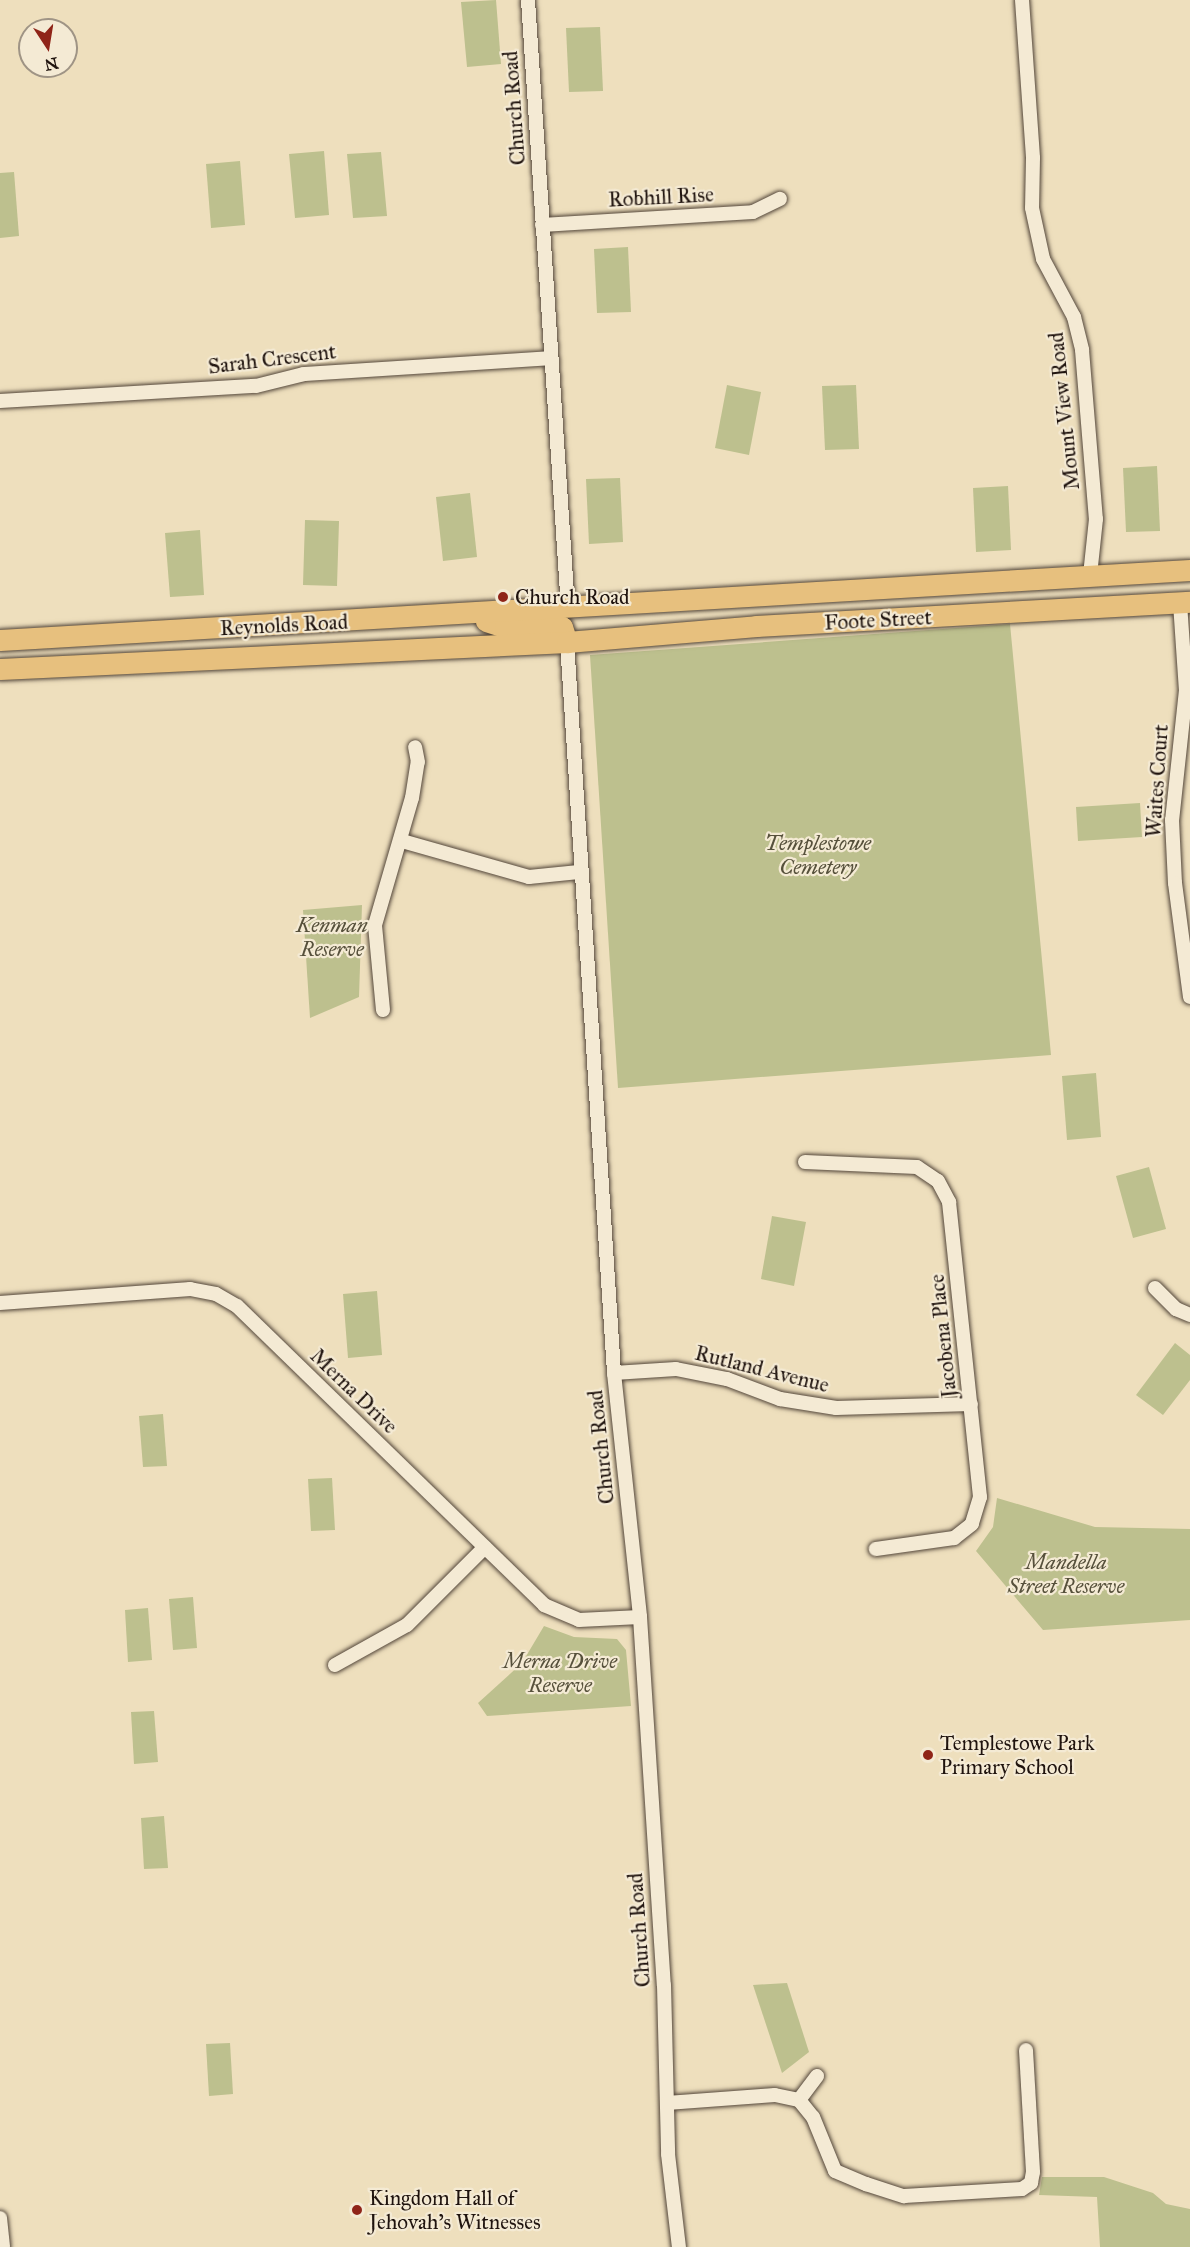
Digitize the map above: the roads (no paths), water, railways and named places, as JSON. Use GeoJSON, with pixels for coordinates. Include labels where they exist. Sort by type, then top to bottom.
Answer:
{"type":"FeatureCollection","features":[{"type":"Feature","properties":{"kind":"main road","name":"Foote Street"},"geometry":{"type":"LineString","coordinates":[[568,609],[1190,570]]}},
{"type":"Feature","properties":{"kind":"main road","name":"Foote Street"},"geometry":{"type":"LineString","coordinates":[[567,642],[756,626],[1185,603]]}},
{"type":"Feature","properties":{"kind":"main road","name":"Reynolds Road"},"geometry":{"type":"LineString","coordinates":[[0,640],[568,609]]}},
{"type":"Feature","properties":{"kind":"main road"},"geometry":{"type":"LineString","coordinates":[[469,615],[506,627],[562,627],[567,642]]}},
{"type":"Feature","properties":{"kind":"main road"},"geometry":{"type":"LineString","coordinates":[[393,619],[395,651]]}},
{"type":"Feature","properties":{"kind":"main road","name":"Reynolds Road"},"geometry":{"type":"LineString","coordinates":[[0,669],[567,642]]}},
{"type":"Feature","properties":{"kind":"street","name":"Church Road"},"geometry":{"type":"LineString","coordinates":[[528,0],[549,358],[568,609]]}},
{"type":"Feature","properties":{"kind":"street","name":"Mount View Road"},"geometry":{"type":"LineString","coordinates":[[1022,0],[1033,158],[1032,208],[1044,259],[1074,318],[1082,351],[1096,519],[1090,575]]}},
{"type":"Feature","properties":{"kind":"street","name":"Robhill Rise"},"geometry":{"type":"LineString","coordinates":[[542,225],[753,212],[780,199]]}},
{"type":"Feature","properties":{"kind":"street","name":"Sarah Crescent"},"geometry":{"type":"LineString","coordinates":[[0,401],[256,386],[304,374],[549,358]]}},
{"type":"Feature","properties":{"kind":"street","name":"Waites Court"},"geometry":{"type":"LineString","coordinates":[[1185,603],[1186,690],[1172,820],[1175,883],[1190,997]]}},
{"type":"Feature","properties":{"kind":"street","name":"Church Road"},"geometry":{"type":"LineString","coordinates":[[567,642],[579,872],[614,1373],[640,1617],[663,1974],[668,2154],[679,2247]]}},
{"type":"Feature","properties":{"kind":"street"},"geometry":{"type":"LineString","coordinates":[[383,1010],[375,925],[402,841],[418,762],[415,747]]}},
{"type":"Feature","properties":{"kind":"street"},"geometry":{"type":"LineString","coordinates":[[402,841],[529,877],[579,872]]}},
{"type":"Feature","properties":{"kind":"street","name":"Jacobena Place"},"geometry":{"type":"LineString","coordinates":[[805,1162],[917,1167],[938,1180],[949,1202],[980,1497],[972,1524],[954,1538],[876,1549]]}},
{"type":"Feature","properties":{"kind":"street"},"geometry":{"type":"LineString","coordinates":[[1155,1288],[1176,1308],[1190,1315]]}},
{"type":"Feature","properties":{"kind":"street","name":"Merna Drive"},"geometry":{"type":"LineString","coordinates":[[0,1303],[190,1289],[216,1294],[237,1306],[544,1605],[579,1620],[640,1617]]}},
{"type":"Feature","properties":{"kind":"street","name":"Rutland Avenue"},"geometry":{"type":"LineString","coordinates":[[614,1373],[676,1369],[727,1379],[780,1399],[836,1408],[972,1404]]}},
{"type":"Feature","properties":{"kind":"street"},"geometry":{"type":"LineString","coordinates":[[335,1665],[407,1624],[485,1547]]}},
{"type":"Feature","properties":{"kind":"street"},"geometry":{"type":"LineString","coordinates":[[667,2103],[775,2095],[799,2100],[813,2117],[835,2171],[866,2184],[904,2196],[1022,2190],[1031,2183],[1033,2172],[1026,2050]]}},
{"type":"Feature","properties":{"kind":"street"},"geometry":{"type":"LineString","coordinates":[[799,2100],[817,2076]]}},
{"type":"Feature","properties":{"kind":"street"},"geometry":{"type":"LineString","coordinates":[[0,2218],[3,2247]]}},
{"type":"Feature","properties":{"kind":"place","name":"Church Road"},"geometry":{"type":"Point","coordinates":[503,597]}},
{"type":"Feature","properties":{"kind":"place","name":"Templestowe Park Primary School"},"geometry":{"type":"Point","coordinates":[928,1755]}},
{"type":"Feature","properties":{"kind":"place","name":"Kingdom Hall of Jehovah's Witnesses"},"geometry":{"type":"Point","coordinates":[357,2210]}},
{"type":"Feature","properties":{"kind":"park label","name":"Templestowe Cemetery"},"geometry":{"type":"Point","coordinates":[818,855]}},
{"type":"Feature","properties":{"kind":"park label","name":"Kenman Reserve"},"geometry":{"type":"Point","coordinates":[332,937]}},
{"type":"Feature","properties":{"kind":"park label","name":"Mandella Street Reserve"},"geometry":{"type":"Point","coordinates":[1066,1574]}},
{"type":"Feature","properties":{"kind":"park label","name":"Merna Drive Reserve"},"geometry":{"type":"Point","coordinates":[560,1673]}}]}
